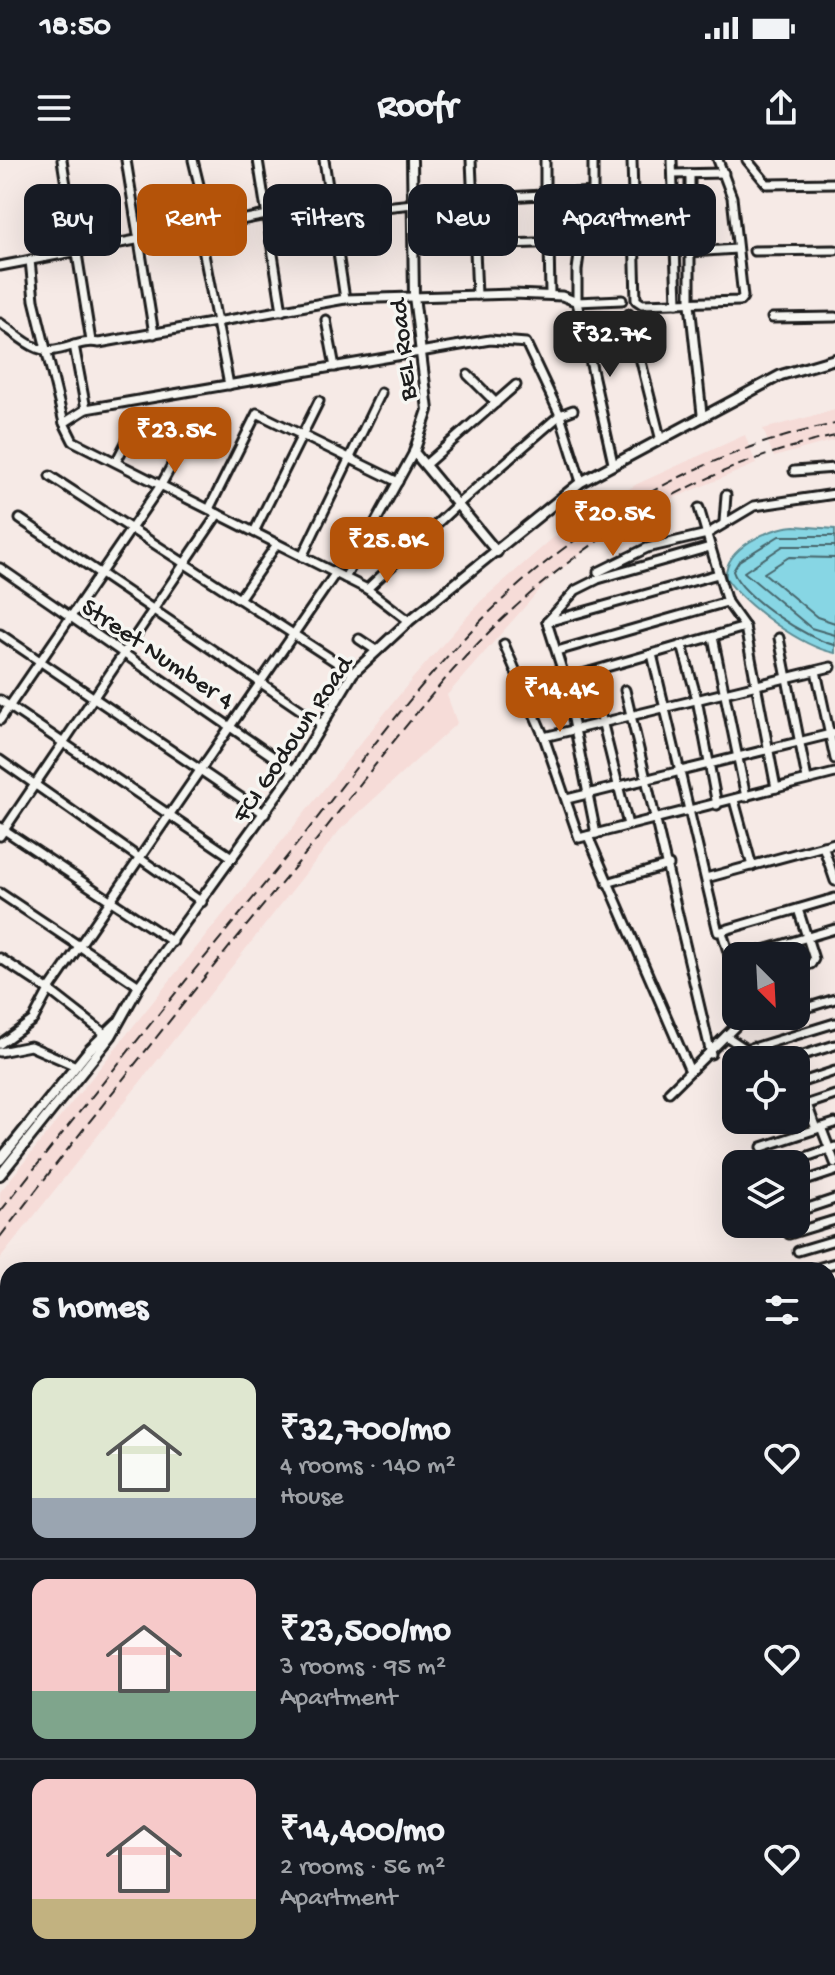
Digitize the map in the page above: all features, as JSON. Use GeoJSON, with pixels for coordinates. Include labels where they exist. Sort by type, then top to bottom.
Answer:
{"type":"FeatureCollection","features":[{"type":"Feature","properties":{"kind":"street"},"geometry":{"type":"LineString","coordinates":[[62,160],[67,184]]}},
{"type":"Feature","properties":{"kind":"street"},"geometry":{"type":"LineString","coordinates":[[126,160],[137,223]]}},
{"type":"Feature","properties":{"kind":"street"},"geometry":{"type":"LineString","coordinates":[[193,160],[199,184]]}},
{"type":"Feature","properties":{"kind":"street"},"geometry":{"type":"LineString","coordinates":[[258,160],[263,184]]}},
{"type":"Feature","properties":{"kind":"street"},"geometry":{"type":"LineString","coordinates":[[324,160],[327,184]]}},
{"type":"Feature","properties":{"kind":"street","name":"BEL Road"},"geometry":{"type":"LineString","coordinates":[[412,160],[413,184]]}},
{"type":"Feature","properties":{"kind":"street"},"geometry":{"type":"LineString","coordinates":[[471,160],[472,184]]}},
{"type":"Feature","properties":{"kind":"street"},"geometry":{"type":"LineString","coordinates":[[545,160],[545,184]]}},
{"type":"Feature","properties":{"kind":"street"},"geometry":{"type":"LineString","coordinates":[[593,160],[593,184]]}},
{"type":"Feature","properties":{"kind":"street"},"geometry":{"type":"LineString","coordinates":[[632,160],[632,184]]}},
{"type":"Feature","properties":{"kind":"street"},"geometry":{"type":"LineString","coordinates":[[672,160],[673,184]]}},
{"type":"Feature","properties":{"kind":"street"},"geometry":{"type":"LineString","coordinates":[[634,256],[636,300],[642,304],[740,301],[743,297],[732,197],[718,160]]}},
{"type":"Feature","properties":{"kind":"street"},"geometry":{"type":"LineString","coordinates":[[747,160],[767,184],[835,183]]}},
{"type":"Feature","properties":{"kind":"street"},"geometry":{"type":"LineString","coordinates":[[673,174],[724,173]]}},
{"type":"Feature","properties":{"kind":"street"},"geometry":{"type":"LineString","coordinates":[[690,174],[690,184]]}},
{"type":"Feature","properties":{"kind":"street"},"geometry":{"type":"LineString","coordinates":[[716,250],[737,249]]}},
{"type":"Feature","properties":{"kind":"street"},"geometry":{"type":"LineString","coordinates":[[754,251],[835,250]]}},
{"type":"Feature","properties":{"kind":"street"},"geometry":{"type":"LineString","coordinates":[[0,266],[50,256]]}},
{"type":"Feature","properties":{"kind":"street"},"geometry":{"type":"LineString","coordinates":[[80,256],[91,341]]}},
{"type":"Feature","properties":{"kind":"street"},"geometry":{"type":"LineString","coordinates":[[142,256],[154,334]]}},
{"type":"Feature","properties":{"kind":"street"},"geometry":{"type":"LineString","coordinates":[[205,256],[229,385]]}},
{"type":"Feature","properties":{"kind":"street"},"geometry":{"type":"LineString","coordinates":[[275,256],[282,311]]}},
{"type":"Feature","properties":{"kind":"street"},"geometry":{"type":"LineString","coordinates":[[338,256],[345,299]]}},
{"type":"Feature","properties":{"kind":"street","name":"BEL Road"},"geometry":{"type":"LineString","coordinates":[[414,256],[414,296],[428,410],[414,452]]}},
{"type":"Feature","properties":{"kind":"street"},"geometry":{"type":"LineString","coordinates":[[476,256],[477,295]]}},
{"type":"Feature","properties":{"kind":"street"},"geometry":{"type":"LineString","coordinates":[[549,256],[550,294]]}},
{"type":"Feature","properties":{"kind":"street"},"geometry":{"type":"LineString","coordinates":[[579,256],[577,302],[613,463]]}},
{"type":"Feature","properties":{"kind":"street"},"geometry":{"type":"LineString","coordinates":[[676,256],[677,303]]}},
{"type":"Feature","properties":{"kind":"street"},"geometry":{"type":"LineString","coordinates":[[690,256],[690,304],[702,414]]}},
{"type":"Feature","properties":{"kind":"street"},"geometry":{"type":"LineString","coordinates":[[30,260],[34,300],[64,423],[73,441],[367,589],[409,621]]}},
{"type":"Feature","properties":{"kind":"street"},"geometry":{"type":"LineString","coordinates":[[0,323],[39,350],[48,350],[345,299],[550,294],[577,302],[622,300]]}},
{"type":"Feature","properties":{"kind":"street"},"geometry":{"type":"LineString","coordinates":[[629,314],[660,437]]}},
{"type":"Feature","properties":{"kind":"street"},"geometry":{"type":"LineString","coordinates":[[772,318],[835,317]]}},
{"type":"Feature","properties":{"kind":"street"},"geometry":{"type":"LineString","coordinates":[[326,320],[335,367]]}},
{"type":"Feature","properties":{"kind":"street"},"geometry":{"type":"LineString","coordinates":[[64,423],[86,409],[490,340],[526,343],[560,415],[581,482]]}},
{"type":"Feature","properties":{"kind":"street"},"geometry":{"type":"LineString","coordinates":[[74,345],[86,409]]}},
{"type":"Feature","properties":{"kind":"street","name":"FCI Godown Road"},"geometry":{"type":"LineString","coordinates":[[0,1175],[101,1050],[139,986],[294,771],[320,723],[353,673],[409,621],[581,482],[702,414],[781,375],[835,359]]}},
{"type":"Feature","properties":{"kind":"street"},"geometry":{"type":"LineString","coordinates":[[468,375],[496,403]]}},
{"type":"Feature","properties":{"kind":"street"},"geometry":{"type":"LineString","coordinates":[[425,465],[516,385]]}},
{"type":"Feature","properties":{"kind":"street"},"geometry":{"type":"LineString","coordinates":[[302,557],[381,393]]}},
{"type":"Feature","properties":{"kind":"street"},"geometry":{"type":"LineString","coordinates":[[254,532],[319,401]]}},
{"type":"Feature","properties":{"kind":"street"},"geometry":{"type":"LineString","coordinates":[[367,589],[560,415],[573,410]]}},
{"type":"Feature","properties":{"kind":"street"},"geometry":{"type":"LineString","coordinates":[[209,509],[254,415],[260,414],[398,482]]}},
{"type":"Feature","properties":{"kind":"street"},"geometry":{"type":"LineString","coordinates":[[0,720],[161,485],[195,423]]}},
{"type":"Feature","properties":{"kind":"street"},"geometry":{"type":"LineString","coordinates":[[116,462],[132,431]]}},
{"type":"Feature","properties":{"kind":"street"},"geometry":{"type":"LineString","coordinates":[[345,578],[414,452],[497,552]]}},
{"type":"Feature","properties":{"kind":"street"},"geometry":{"type":"LineString","coordinates":[[794,471],[835,468]]}},
{"type":"Feature","properties":{"kind":"street"},"geometry":{"type":"LineString","coordinates":[[50,476],[353,673]]}},
{"type":"Feature","properties":{"kind":"street"},"geometry":{"type":"LineString","coordinates":[[598,572],[647,548],[707,534],[754,506],[835,494]]}},
{"type":"Feature","properties":{"kind":"street"},"geometry":{"type":"LineString","coordinates":[[724,522],[726,495]]}},
{"type":"Feature","properties":{"kind":"street"},"geometry":{"type":"LineString","coordinates":[[699,508],[727,602],[745,627],[776,788]]}},
{"type":"Feature","properties":{"kind":"street"},"geometry":{"type":"LineString","coordinates":[[173,942],[2,831],[218,514]]}},
{"type":"Feature","properties":{"kind":"street"},"geometry":{"type":"LineString","coordinates":[[20,519],[320,723]]}},
{"type":"Feature","properties":{"kind":"street"},"geometry":{"type":"LineString","coordinates":[[239,599],[277,544]]}},
{"type":"Feature","properties":{"kind":"street"},"geometry":{"type":"LineString","coordinates":[[547,622],[576,590],[598,579],[710,547]]}},
{"type":"Feature","properties":{"kind":"street","name":"Street Number 4"},"geometry":{"type":"LineString","coordinates":[[0,568],[294,771]]}},
{"type":"Feature","properties":{"kind":"street"},"geometry":{"type":"LineString","coordinates":[[0,1044],[33,1020],[49,990],[335,574]]}},
{"type":"Feature","properties":{"kind":"street"},"geometry":{"type":"LineString","coordinates":[[547,622],[718,574]]}},
{"type":"Feature","properties":{"kind":"street"},"geometry":{"type":"LineString","coordinates":[[557,651],[727,602]]}},
{"type":"Feature","properties":{"kind":"street"},"geometry":{"type":"LineString","coordinates":[[547,622],[577,730],[592,835],[607,883],[690,1071]]}},
{"type":"Feature","properties":{"kind":"street"},"geometry":{"type":"LineString","coordinates":[[565,679],[745,627]]}},
{"type":"Feature","properties":{"kind":"street"},"geometry":{"type":"LineString","coordinates":[[0,634],[265,814]]}},
{"type":"Feature","properties":{"kind":"street"},"geometry":{"type":"LineString","coordinates":[[713,637],[746,797]]}},
{"type":"Feature","properties":{"kind":"street"},"geometry":{"type":"LineString","coordinates":[[779,638],[807,779]]}},
{"type":"Feature","properties":{"kind":"street"},"geometry":{"type":"LineString","coordinates":[[359,639],[377,651]]}},
{"type":"Feature","properties":{"kind":"street"},"geometry":{"type":"LineString","coordinates":[[504,644],[544,737],[579,838],[835,773]]}},
{"type":"Feature","properties":{"kind":"street"},"geometry":{"type":"LineString","coordinates":[[682,645],[697,699],[717,805]]}},
{"type":"Feature","properties":{"kind":"street"},"geometry":{"type":"LineString","coordinates":[[652,654],[667,707],[716,928],[722,932],[726,942]]}},
{"type":"Feature","properties":{"kind":"street"},"geometry":{"type":"LineString","coordinates":[[544,737],[831,667]]}},
{"type":"Feature","properties":{"kind":"street"},"geometry":{"type":"LineString","coordinates":[[816,671],[835,759]]}},
{"type":"Feature","properties":{"kind":"street"},"geometry":{"type":"LineString","coordinates":[[590,672],[628,825]]}},
{"type":"Feature","properties":{"kind":"street"},"geometry":{"type":"LineString","coordinates":[[625,690],[645,780],[669,865],[711,1054]]}},
{"type":"Feature","properties":{"kind":"street"},"geometry":{"type":"LineString","coordinates":[[0,700],[171,813],[233,858]]}},
{"type":"Feature","properties":{"kind":"street"},"geometry":{"type":"LineString","coordinates":[[567,799],[832,734]]}},
{"type":"Feature","properties":{"kind":"street"},"geometry":{"type":"LineString","coordinates":[[0,760],[202,902]]}},
{"type":"Feature","properties":{"kind":"street"},"geometry":{"type":"LineString","coordinates":[[734,800],[752,866]]}},
{"type":"Feature","properties":{"kind":"street"},"geometry":{"type":"LineString","coordinates":[[706,878],[835,843]]}},
{"type":"Feature","properties":{"kind":"street"},"geometry":{"type":"LineString","coordinates":[[823,846],[835,881]]}},
{"type":"Feature","properties":{"kind":"street"},"geometry":{"type":"LineString","coordinates":[[607,883],[669,865]]}},
{"type":"Feature","properties":{"kind":"street"},"geometry":{"type":"LineString","coordinates":[[0,893],[139,986]]}},
{"type":"Feature","properties":{"kind":"street"},"geometry":{"type":"LineString","coordinates":[[722,932],[835,898]]}},
{"type":"Feature","properties":{"kind":"street"},"geometry":{"type":"LineString","coordinates":[[798,909],[809,942]]}},
{"type":"Feature","properties":{"kind":"street"},"geometry":{"type":"LineString","coordinates":[[791,942],[835,929]]}},
{"type":"Feature","properties":{"kind":"street"},"geometry":{"type":"LineString","coordinates":[[0,958],[49,990],[104,1033]]}},
{"type":"Feature","properties":{"kind":"street"},"geometry":{"type":"LineString","coordinates":[[810,1007],[835,999]]}},
{"type":"Feature","properties":{"kind":"street","name":"FCI Godown Road"},"geometry":{"type":"LineString","coordinates":[[0,1160],[76,1066],[117,1022]]}},
{"type":"Feature","properties":{"kind":"street"},"geometry":{"type":"LineString","coordinates":[[756,1046],[835,1023]]}},
{"type":"Feature","properties":{"kind":"street"},"geometry":{"type":"LineString","coordinates":[[669,1092],[732,1030]]}},
{"type":"Feature","properties":{"kind":"street"},"geometry":{"type":"LineString","coordinates":[[726,1036],[741,1046]]}},
{"type":"Feature","properties":{"kind":"street"},"geometry":{"type":"LineString","coordinates":[[810,1053],[835,1045]]}},
{"type":"Feature","properties":{"kind":"street"},"geometry":{"type":"LineString","coordinates":[[0,1052],[30,1046],[76,1066]]}},
{"type":"Feature","properties":{"kind":"street"},"geometry":{"type":"LineString","coordinates":[[810,1079],[835,1071]]}},
{"type":"Feature","properties":{"kind":"street"},"geometry":{"type":"LineString","coordinates":[[810,1103],[835,1095]]}},
{"type":"Feature","properties":{"kind":"street"},"geometry":{"type":"LineString","coordinates":[[810,1110],[832,1148],[835,1163]]}},
{"type":"Feature","properties":{"kind":"street"},"geometry":{"type":"LineString","coordinates":[[762,1147],[835,1123]]}},
{"type":"Feature","properties":{"kind":"street"},"geometry":{"type":"LineString","coordinates":[[810,1155],[832,1148]]}},
{"type":"Feature","properties":{"kind":"street"},"geometry":{"type":"LineString","coordinates":[[810,1179],[835,1171]]}},
{"type":"Feature","properties":{"kind":"street"},"geometry":{"type":"LineString","coordinates":[[810,1207],[835,1199]]}},
{"type":"Feature","properties":{"kind":"street"},"geometry":{"type":"LineString","coordinates":[[810,1228],[835,1220]]}},
{"type":"Feature","properties":{"kind":"street"},"geometry":{"type":"LineString","coordinates":[[798,1251],[835,1240]]}},
{"type":"Feature","properties":{"kind":"shaded area"},"geometry":{"type":"Polygon","coordinates":[[[835,410],[835,440],[774,457],[763,429],[835,410]]]}},
{"type":"Feature","properties":{"kind":"shaded area"},"geometry":{"type":"Polygon","coordinates":[[[745,435],[756,464],[657,505],[593,545],[551,577],[447,695],[457,723],[340,830],[0,1259],[0,1192],[413,678],[481,601],[554,537],[637,484],[745,435]]]}},
{"type":"Feature","properties":{"kind":"water"},"geometry":{"type":"Polygon","coordinates":[[[795,526],[835,529],[835,653],[807,643],[775,624],[746,601],[726,578],[727,567],[740,549],[761,535],[795,526]]]}},
{"type":"Feature","properties":{"kind":"railway"},"geometry":{"type":"LineString","coordinates":[[0,1212],[412,697],[498,604],[572,542],[654,490],[742,450],[835,424]]}},
{"type":"Feature","properties":{"kind":"railway"},"geometry":{"type":"LineString","coordinates":[[0,1237],[401,732],[504,617],[589,548],[682,491],[731,468],[835,436]]}}]}
